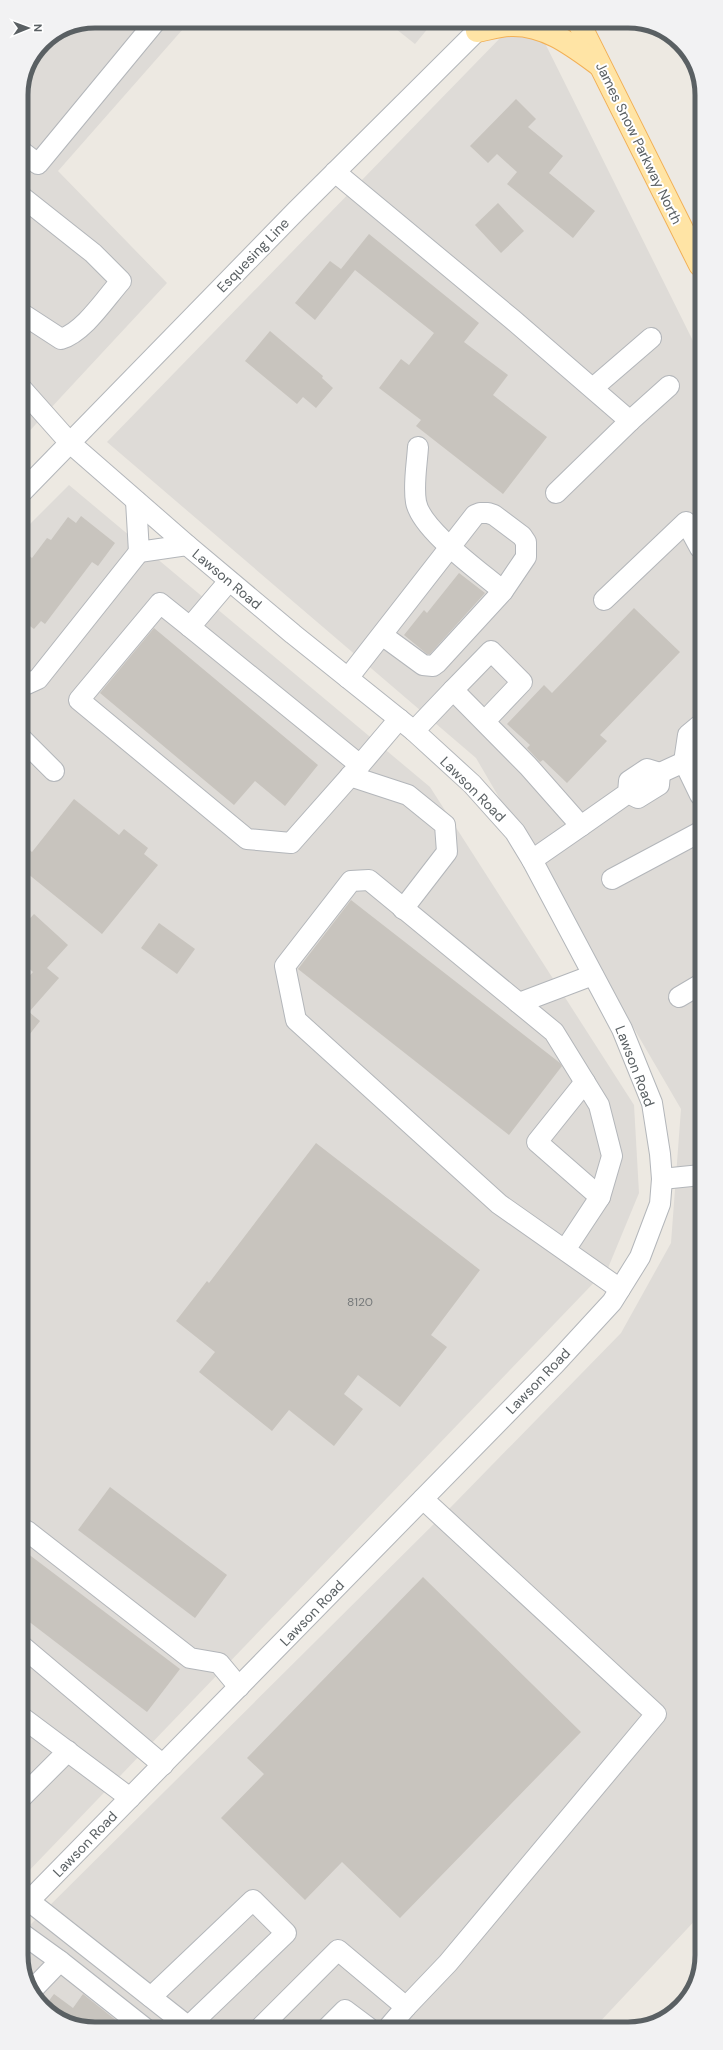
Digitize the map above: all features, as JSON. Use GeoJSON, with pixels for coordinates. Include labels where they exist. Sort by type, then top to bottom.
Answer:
{"type":"FeatureCollection","features":[{"type":"Feature","properties":{"kind":"main road"},"geometry":{"type":"LineString","coordinates":[[535,28],[549,32],[575,47],[602,68]]}},
{"type":"Feature","properties":{"kind":"main road","name":"James Snow Parkway North"},"geometry":{"type":"LineString","coordinates":[[582,28],[695,256]]}},
{"type":"Feature","properties":{"kind":"street"},"geometry":{"type":"LineString","coordinates":[[28,156],[38,164],[150,28]]}},
{"type":"Feature","properties":{"kind":"street","name":"Esquesing Line"},"geometry":{"type":"LineString","coordinates":[[28,486],[335,172],[480,28]]}},
{"type":"Feature","properties":{"kind":"street"},"geometry":{"type":"LineString","coordinates":[[335,172],[593,388],[630,421]]}},
{"type":"Feature","properties":{"kind":"street"},"geometry":{"type":"LineString","coordinates":[[28,202],[93,253],[121,281],[81,327],[70,336],[60,339],[28,318]]}},
{"type":"Feature","properties":{"kind":"street"},"geometry":{"type":"LineString","coordinates":[[593,388],[651,338]]}},
{"type":"Feature","properties":{"kind":"street"},"geometry":{"type":"LineString","coordinates":[[556,493],[630,421],[669,386]]}},
{"type":"Feature","properties":{"kind":"street","name":"Lawson Road"},"geometry":{"type":"LineString","coordinates":[[28,396],[70,443],[136,501],[229,581],[407,725],[472,784],[515,832],[532,860],[622,1029],[652,1104],[660,1154],[662,1179],[660,1204],[640,1257],[612,1302],[555,1364],[28,1902]]}},
{"type":"Feature","properties":{"kind":"street"},"geometry":{"type":"LineString","coordinates":[[418,447],[416,502],[421,516],[432,531],[503,591]]}},
{"type":"Feature","properties":{"kind":"street"},"geometry":{"type":"LineString","coordinates":[[28,684],[38,679],[139,552],[136,501]]}},
{"type":"Feature","properties":{"kind":"street"},"geometry":{"type":"LineString","coordinates":[[348,678],[475,515],[480,513],[494,515],[522,536],[526,542],[526,557],[503,591],[433,666],[423,666],[382,636]]}},
{"type":"Feature","properties":{"kind":"street"},"geometry":{"type":"LineString","coordinates":[[604,600],[686,522],[695,539]]}},
{"type":"Feature","properties":{"kind":"street"},"geometry":{"type":"LineString","coordinates":[[139,552],[187,545]]}},
{"type":"Feature","properties":{"kind":"street"},"geometry":{"type":"LineString","coordinates":[[190,627],[229,581]]}},
{"type":"Feature","properties":{"kind":"street"},"geometry":{"type":"LineString","coordinates":[[403,909],[447,852],[444,825],[408,795],[355,771],[190,627],[160,603],[79,700],[247,839],[292,843],[355,771],[407,725],[453,690],[491,651],[522,682],[485,722]]}},
{"type":"Feature","properties":{"kind":"street"},"geometry":{"type":"LineString","coordinates":[[453,690],[528,766],[581,826]]}},
{"type":"Feature","properties":{"kind":"street"},"geometry":{"type":"LineString","coordinates":[[695,729],[688,735],[684,762],[695,785]]}},
{"type":"Feature","properties":{"kind":"street"},"geometry":{"type":"LineString","coordinates":[[28,745],[54,771]]}},
{"type":"Feature","properties":{"kind":"street"},"geometry":{"type":"LineString","coordinates":[[532,860],[628,793],[638,798],[649,792],[659,785],[660,774],[684,762]]}},
{"type":"Feature","properties":{"kind":"street"},"geometry":{"type":"LineString","coordinates":[[612,879],[695,835]]}},
{"type":"Feature","properties":{"kind":"street"},"geometry":{"type":"LineString","coordinates":[[565,1250],[600,1197],[612,1156],[599,1105],[554,1032],[369,880],[351,881],[285,966],[296,1020],[499,1204],[620,1289]]}},
{"type":"Feature","properties":{"kind":"street"},"geometry":{"type":"LineString","coordinates":[[519,1003],[593,975]]}},
{"type":"Feature","properties":{"kind":"street"},"geometry":{"type":"LineString","coordinates":[[679,997],[695,988]]}},
{"type":"Feature","properties":{"kind":"street"},"geometry":{"type":"LineString","coordinates":[[585,1082],[537,1142],[600,1197]]}},
{"type":"Feature","properties":{"kind":"street"},"geometry":{"type":"LineString","coordinates":[[662,1179],[695,1176]]}},
{"type":"Feature","properties":{"kind":"street"},"geometry":{"type":"LineString","coordinates":[[393,2022],[448,1963],[656,1714],[423,1499]]}},
{"type":"Feature","properties":{"kind":"street"},"geometry":{"type":"LineString","coordinates":[[28,1533],[190,1658],[219,1663],[239,1687]]}},
{"type":"Feature","properties":{"kind":"street"},"geometry":{"type":"LineString","coordinates":[[28,1651],[163,1765]]}},
{"type":"Feature","properties":{"kind":"street"},"geometry":{"type":"LineString","coordinates":[[28,1722],[130,1798]]}},
{"type":"Feature","properties":{"kind":"street"},"geometry":{"type":"LineString","coordinates":[[28,1791],[68,1751]]}},
{"type":"Feature","properties":{"kind":"street"},"geometry":{"type":"LineString","coordinates":[[151,1997],[253,1900],[286,1933],[195,2022]]}},
{"type":"Feature","properties":{"kind":"street"},"geometry":{"type":"LineString","coordinates":[[28,1905],[151,1997],[182,2022]]}},
{"type":"Feature","properties":{"kind":"street"},"geometry":{"type":"LineString","coordinates":[[28,1938],[60,1961],[137,2022]]}},
{"type":"Feature","properties":{"kind":"street"},"geometry":{"type":"LineString","coordinates":[[266,2022],[338,1950],[406,2007]]}},
{"type":"Feature","properties":{"kind":"street"},"geometry":{"type":"LineString","coordinates":[[36,1986],[60,1961]]}},
{"type":"Feature","properties":{"kind":"street"},"geometry":{"type":"LineString","coordinates":[[333,2022],[345,2010],[361,2022]]}},
{"type":"Feature","properties":{"kind":"shaded area"},"geometry":{"type":"Polygon","coordinates":[[[95,28],[184,28],[58,171],[167,283],[28,433],[28,90],[30,77],[42,54],[61,37],[69,33],[82,29],[95,28]]]}},
{"type":"Feature","properties":{"kind":"shaded area"},"geometry":{"type":"Polygon","coordinates":[[[395,28],[428,28],[415,44],[395,28]]]}},
{"type":"Feature","properties":{"kind":"shaded area"},"geometry":{"type":"Polygon","coordinates":[[[518,28],[537,28],[695,345],[695,1920],[600,2022],[90,2022],[77,2020],[61,2013],[51,2005],[39,1992],[35,1985],[30,1973],[28,1955],[28,1927],[451,1507],[621,1333],[671,1243],[681,1109],[476,758],[107,442],[504,34],[518,28]]]}},
{"type":"Feature","properties":{"kind":"shaded area"},"geometry":{"type":"Polygon","coordinates":[[[69,485],[430,787],[634,1105],[639,1193],[608,1268],[28,1872],[28,526],[69,485]]]}},
{"type":"Feature","properties":{"kind":"building"},"geometry":{"type":"Polygon","coordinates":[[[516,99],[536,119],[528,127],[563,156],[549,173],[595,211],[573,238],[507,184],[517,172],[497,154],[488,163],[470,146],[516,99]]]}},
{"type":"Feature","properties":{"kind":"building"},"geometry":{"type":"Polygon","coordinates":[[[498,203],[524,231],[501,253],[475,225],[498,203]]]}},
{"type":"Feature","properties":{"kind":"building"},"geometry":{"type":"Polygon","coordinates":[[[369,234],[479,323],[464,342],[508,375],[493,395],[547,437],[503,494],[416,426],[421,420],[379,388],[401,359],[409,365],[434,333],[355,270],[315,320],[295,303],[330,261],[341,269],[369,234]]]}},
{"type":"Feature","properties":{"kind":"building"},"geometry":{"type":"Polygon","coordinates":[[[270,331],[323,376],[322,378],[333,388],[316,408],[303,397],[297,404],[245,361],[270,331]]]}},
{"type":"Feature","properties":{"kind":"building"},"geometry":{"type":"Polygon","coordinates":[[[81,516],[115,543],[98,566],[92,562],[45,624],[41,621],[34,629],[28,625],[28,615],[30,612],[28,610],[28,555],[32,558],[47,538],[51,540],[68,517],[76,523],[81,516]]]}},
{"type":"Feature","properties":{"kind":"building"},"geometry":{"type":"Polygon","coordinates":[[[459,573],[485,593],[430,654],[427,654],[404,635],[424,610],[427,613],[459,573]]]}},
{"type":"Feature","properties":{"kind":"building"},"geometry":{"type":"Polygon","coordinates":[[[634,608],[680,652],[600,735],[607,741],[567,783],[543,760],[540,762],[527,748],[530,745],[507,724],[544,685],[552,693],[634,608]]]}},
{"type":"Feature","properties":{"kind":"building"},"geometry":{"type":"Polygon","coordinates":[[[154,628],[318,765],[285,806],[255,781],[234,805],[100,693],[154,628]]]}},
{"type":"Feature","properties":{"kind":"building"},"geometry":{"type":"Polygon","coordinates":[[[74,799],[119,835],[124,829],[148,848],[144,854],[158,865],[102,934],[28,874],[28,849],[32,852],[74,799]]]}},
{"type":"Feature","properties":{"kind":"building"},"geometry":{"type":"Polygon","coordinates":[[[351,900],[560,1063],[562,1066],[509,1135],[298,969],[351,900]]]}},
{"type":"Feature","properties":{"kind":"building"},"geometry":{"type":"Polygon","coordinates":[[[34,914],[68,945],[47,968],[59,978],[29,1012],[40,1021],[28,1036],[28,977],[33,972],[28,967],[28,920],[34,914]]]}},
{"type":"Feature","properties":{"kind":"building"},"geometry":{"type":"Polygon","coordinates":[[[159,923],[195,949],[177,974],[141,948],[159,923]]]}},
{"type":"Feature","properties":{"kind":"building"},"geometry":{"type":"Polygon","coordinates":[[[316,1143],[480,1270],[431,1335],[447,1347],[400,1407],[358,1375],[344,1394],[363,1409],[334,1446],[289,1410],[272,1431],[199,1372],[215,1352],[176,1321],[207,1281],[209,1283],[316,1143]]]}},
{"type":"Feature","properties":{"kind":"building"},"geometry":{"type":"Polygon","coordinates":[[[110,1487],[227,1575],[195,1618],[78,1530],[110,1487]]]}},
{"type":"Feature","properties":{"kind":"building"},"geometry":{"type":"Polygon","coordinates":[[[28,1554],[180,1669],[147,1712],[28,1621],[28,1554]]]}},
{"type":"Feature","properties":{"kind":"building"},"geometry":{"type":"Polygon","coordinates":[[[423,1577],[581,1732],[400,1918],[342,1862],[305,1900],[221,1818],[264,1774],[247,1758],[423,1577]]]}},
{"type":"Feature","properties":{"kind":"building"},"geometry":{"type":"Polygon","coordinates":[[[54,1994],[73,2008],[83,1994],[118,2022],[90,2022],[77,2020],[61,2013],[48,2002],[54,1994]]]}}]}
